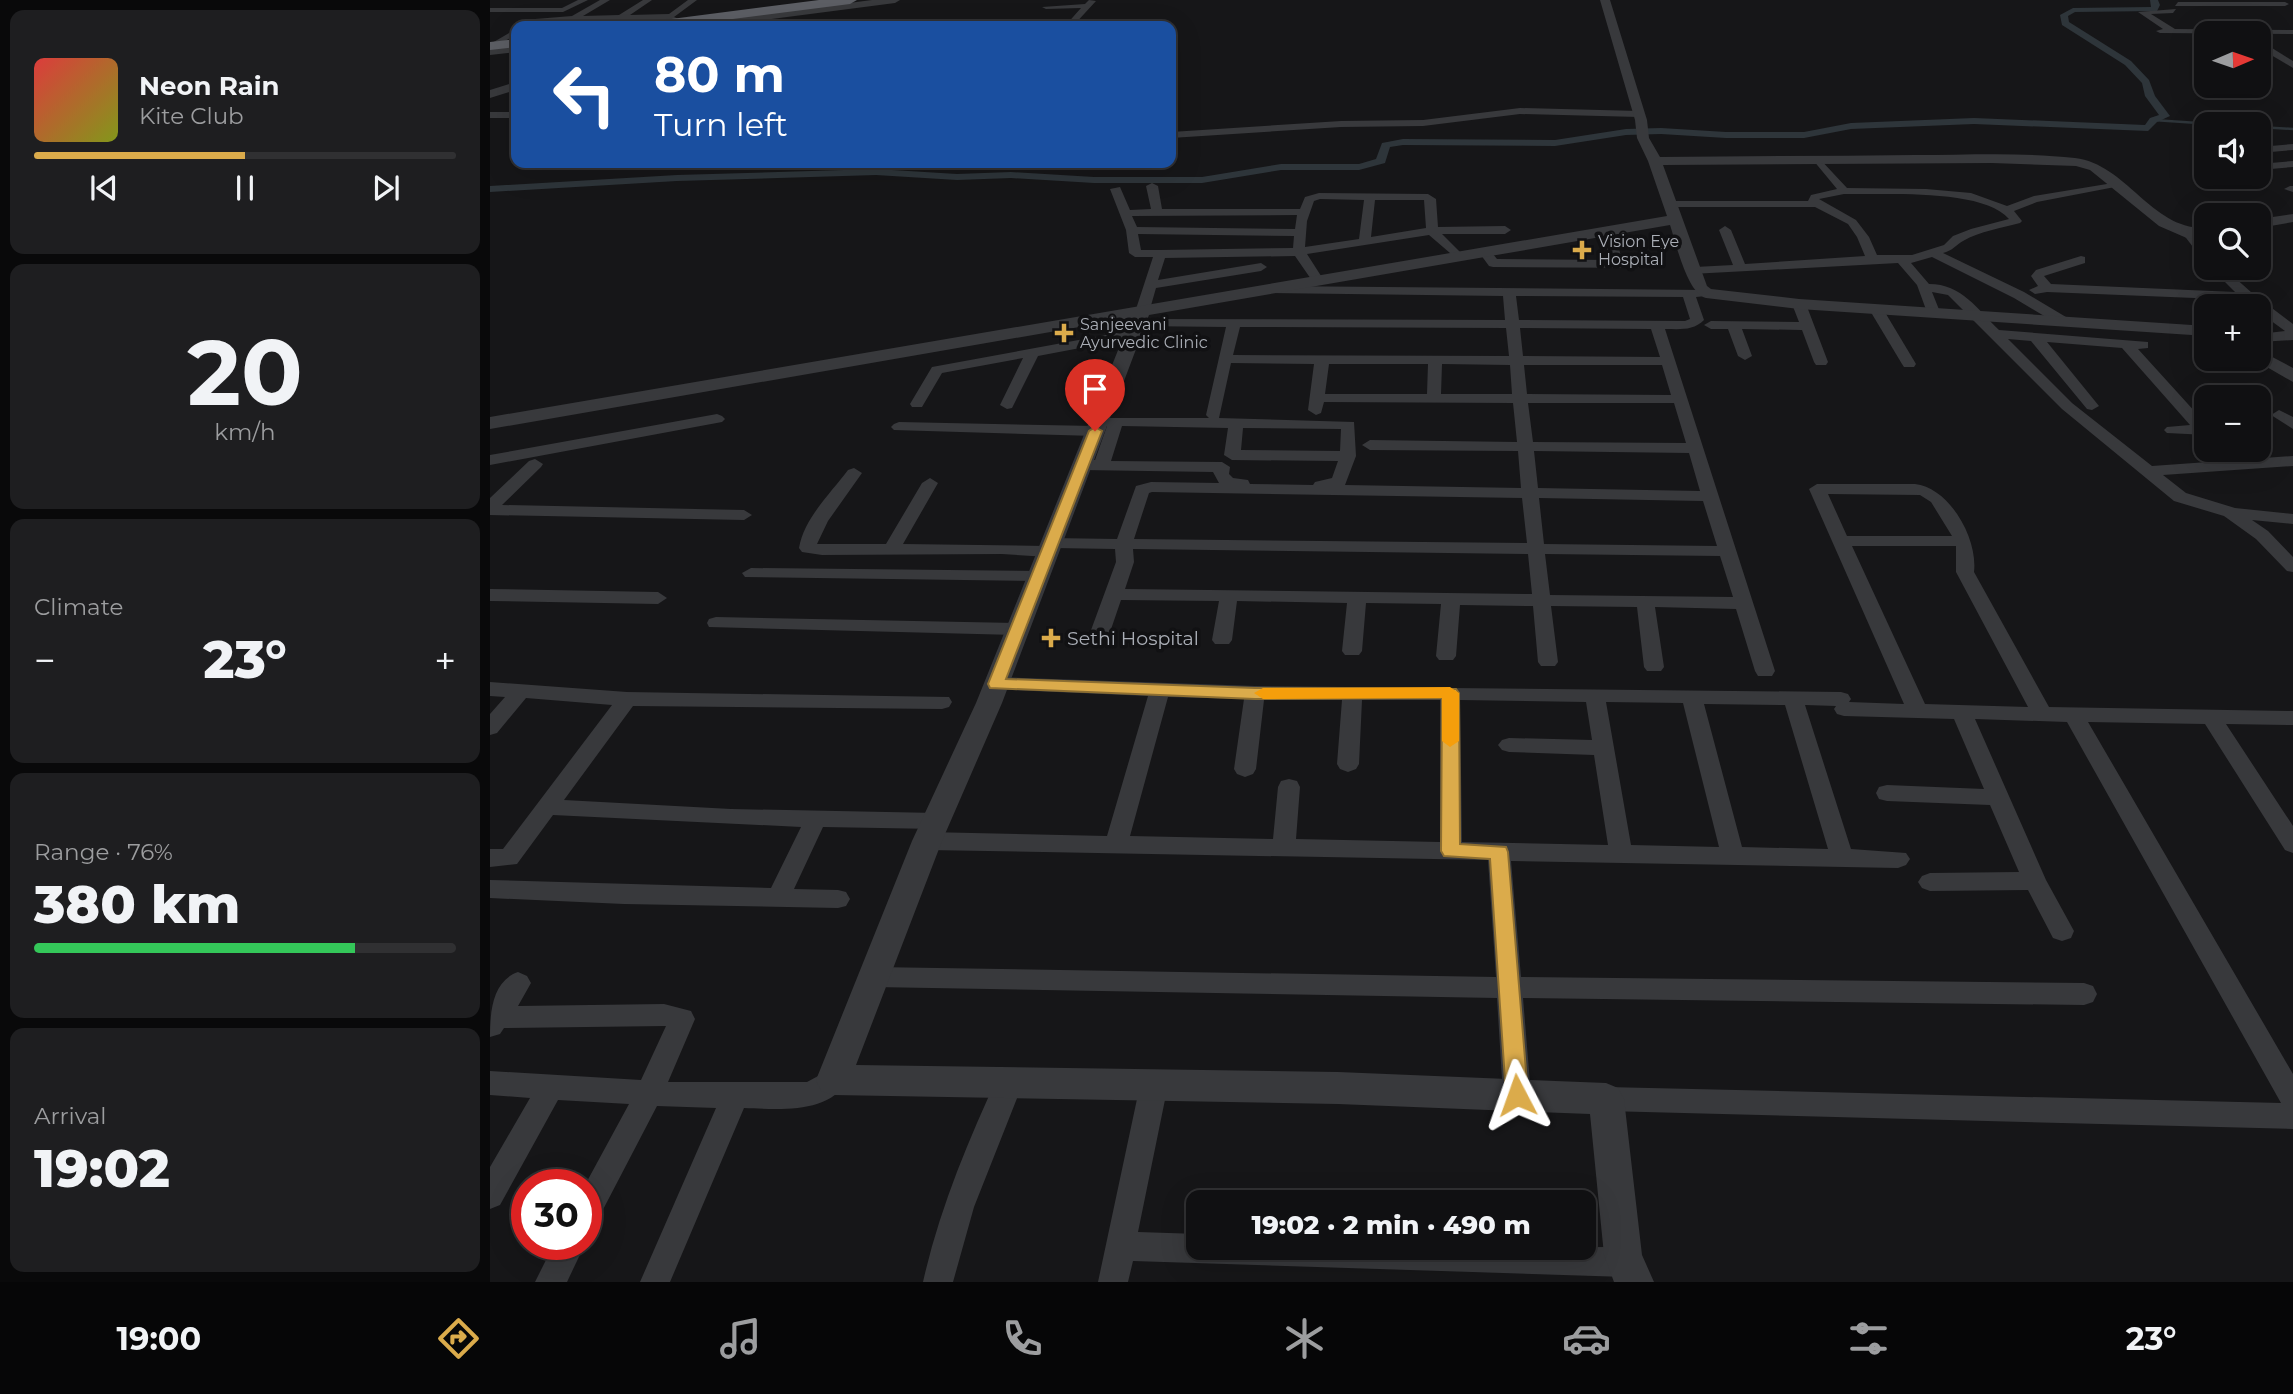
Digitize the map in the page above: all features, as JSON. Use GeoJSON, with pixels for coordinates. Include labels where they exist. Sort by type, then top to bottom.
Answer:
{"type":"FeatureCollection","features":[{"type":"Feature","properties":{"kind":"highway"},"geometry":{"type":"LineString","coordinates":[[652,21],[850,0]]}},
{"type":"Feature","properties":{"kind":"highway"},"geometry":{"type":"LineString","coordinates":[[668,21],[868,0]]}},
{"type":"Feature","properties":{"kind":"street"},"geometry":{"type":"LineString","coordinates":[[511,0],[490,10],[637,21]]}},
{"type":"Feature","properties":{"kind":"street"},"geometry":{"type":"LineString","coordinates":[[532,21],[560,0]]}},
{"type":"Feature","properties":{"kind":"street"},"geometry":{"type":"LineString","coordinates":[[490,19],[566,9],[584,0]]}},
{"type":"Feature","properties":{"kind":"street"},"geometry":{"type":"LineString","coordinates":[[573,18],[606,0]]}},
{"type":"Feature","properties":{"kind":"street"},"geometry":{"type":"LineString","coordinates":[[619,18],[648,0]]}},
{"type":"Feature","properties":{"kind":"street"},"geometry":{"type":"LineString","coordinates":[[668,21],[693,0]]}},
{"type":"Feature","properties":{"kind":"street"},"geometry":{"type":"LineString","coordinates":[[673,21],[792,3],[836,0]]}},
{"type":"Feature","properties":{"kind":"street"},"geometry":{"type":"LineString","coordinates":[[757,21],[895,0]]}},
{"type":"Feature","properties":{"kind":"street"},"geometry":{"type":"LineString","coordinates":[[1141,312],[1234,322],[1657,326],[1688,325],[1697,320],[1697,293],[1700,288],[1696,271],[1655,161],[1643,138],[1640,117],[1605,0]]}},
{"type":"Feature","properties":{"kind":"street"},"geometry":{"type":"LineString","coordinates":[[2276,0],[2289,6]]}},
{"type":"Feature","properties":{"kind":"street"},"geometry":{"type":"LineString","coordinates":[[2173,31],[2139,10],[2221,2],[2289,6]]}},
{"type":"Feature","properties":{"kind":"street"},"geometry":{"type":"LineString","coordinates":[[2221,2],[2236,11]]}},
{"type":"Feature","properties":{"kind":"street"},"geometry":{"type":"LineString","coordinates":[[2255,2],[2281,16]]}},
{"type":"Feature","properties":{"kind":"street"},"geometry":{"type":"LineString","coordinates":[[1046,6],[1089,3]]}},
{"type":"Feature","properties":{"kind":"street"},"geometry":{"type":"LineString","coordinates":[[1073,21],[1089,3]]}},
{"type":"Feature","properties":{"kind":"street"},"geometry":{"type":"LineString","coordinates":[[2164,5],[2183,5],[2205,11]]}},
{"type":"Feature","properties":{"kind":"street"},"geometry":{"type":"LineString","coordinates":[[2183,5],[2187,21],[2194,25]]}},
{"type":"Feature","properties":{"kind":"street"},"geometry":{"type":"LineString","coordinates":[[644,21],[656,6]]}},
{"type":"Feature","properties":{"kind":"street"},"geometry":{"type":"LineString","coordinates":[[1039,17],[1077,17]]}},
{"type":"Feature","properties":{"kind":"street"},"geometry":{"type":"LineString","coordinates":[[668,21],[682,20]]}},
{"type":"Feature","properties":{"kind":"street"},"geometry":{"type":"LineString","coordinates":[[2160,31],[2194,31]]}},
{"type":"Feature","properties":{"kind":"street"},"geometry":{"type":"LineString","coordinates":[[2272,31],[2293,32]]}},
{"type":"Feature","properties":{"kind":"street"},"geometry":{"type":"LineString","coordinates":[[2283,49],[2269,50],[2293,65]]}},
{"type":"Feature","properties":{"kind":"street"},"geometry":{"type":"LineString","coordinates":[[490,94],[511,88]]}},
{"type":"Feature","properties":{"kind":"street"},"geometry":{"type":"LineString","coordinates":[[1176,135],[1341,124],[1423,123],[1520,111],[1640,117]]}},
{"type":"Feature","properties":{"kind":"street"},"geometry":{"type":"LineString","coordinates":[[490,115],[511,115]]}},
{"type":"Feature","properties":{"kind":"street"},"geometry":{"type":"LineString","coordinates":[[2271,147],[2292,143]]}},
{"type":"Feature","properties":{"kind":"street"},"geometry":{"type":"LineString","coordinates":[[1818,160],[1844,191]]}},
{"type":"Feature","properties":{"kind":"street"},"geometry":{"type":"LineString","coordinates":[[1655,161],[2062,160],[2095,167],[2164,223],[2194,234]]}},
{"type":"Feature","properties":{"kind":"street"},"geometry":{"type":"LineString","coordinates":[[2271,166],[2293,164]]}},
{"type":"Feature","properties":{"kind":"street"},"geometry":{"type":"LineString","coordinates":[[2007,210],[2034,199],[2115,184]]}},
{"type":"Feature","properties":{"kind":"street"},"geometry":{"type":"LineString","coordinates":[[1152,186],[1157,212]]}},
{"type":"Feature","properties":{"kind":"street"},"geometry":{"type":"LineString","coordinates":[[1116,189],[1132,230],[1135,253],[1299,252],[1432,231],[1506,230]]}},
{"type":"Feature","properties":{"kind":"street"},"geometry":{"type":"LineString","coordinates":[[1696,271],[1741,268],[1784,260],[1902,260],[1948,248],[1958,239],[1975,232],[2016,221],[2007,210],[1970,196],[1956,194],[1844,191],[1815,197],[1813,199],[1817,204],[1852,222],[1863,237],[1872,259]]}},
{"type":"Feature","properties":{"kind":"street"},"geometry":{"type":"LineString","coordinates":[[1365,241],[1370,196]]}},
{"type":"Feature","properties":{"kind":"street"},"geometry":{"type":"LineString","coordinates":[[1317,279],[1299,252],[1303,212],[1313,197],[1428,197],[1432,231],[1457,256]]}},
{"type":"Feature","properties":{"kind":"street"},"geometry":{"type":"LineString","coordinates":[[490,423],[1141,312],[1317,279],[1604,233],[1674,212],[1817,204]]}},
{"type":"Feature","properties":{"kind":"street"},"geometry":{"type":"LineString","coordinates":[[1126,213],[1303,212]]}},
{"type":"Feature","properties":{"kind":"street"},"geometry":{"type":"LineString","coordinates":[[2271,222],[2293,218]]}},
{"type":"Feature","properties":{"kind":"street"},"geometry":{"type":"LineString","coordinates":[[1132,230],[1300,233]]}},
{"type":"Feature","properties":{"kind":"street"},"geometry":{"type":"LineString","coordinates":[[1725,230],[1741,268]]}},
{"type":"Feature","properties":{"kind":"street"},"geometry":{"type":"LineString","coordinates":[[1604,233],[1610,238],[1617,264]]}},
{"type":"Feature","properties":{"kind":"street"},"geometry":{"type":"LineString","coordinates":[[2189,234],[2194,240]]}},
{"type":"Feature","properties":{"kind":"street"},"geometry":{"type":"LineString","coordinates":[[1484,251],[1493,263],[1651,264]]}},
{"type":"Feature","properties":{"kind":"street"},"geometry":{"type":"LineString","coordinates":[[1931,252],[2013,292],[2066,323]]}},
{"type":"Feature","properties":{"kind":"street"},"geometry":{"type":"LineString","coordinates":[[834,1080],[932,831],[996,684],[1046,557],[1096,465],[1160,254]]}},
{"type":"Feature","properties":{"kind":"street"},"geometry":{"type":"LineString","coordinates":[[1902,260],[1924,288],[1933,312]]}},
{"type":"Feature","properties":{"kind":"street"},"geometry":{"type":"LineString","coordinates":[[2047,288],[2037,276],[2040,273],[2081,260]]}},
{"type":"Feature","properties":{"kind":"street"},"geometry":{"type":"LineString","coordinates":[[917,404],[937,370],[1033,352],[1261,267]]}},
{"type":"Feature","properties":{"kind":"street"},"geometry":{"type":"LineString","coordinates":[[2230,280],[2245,294]]}},
{"type":"Feature","properties":{"kind":"street"},"geometry":{"type":"LineString","coordinates":[[1924,288],[1942,288],[1953,292],[2067,406],[2180,497],[2230,512],[2293,519]]}},
{"type":"Feature","properties":{"kind":"street"},"geometry":{"type":"LineString","coordinates":[[2013,292],[2047,288],[2197,294]]}},
{"type":"Feature","properties":{"kind":"street"},"geometry":{"type":"LineString","coordinates":[[1254,290],[1697,293],[1799,304],[2194,330]]}},
{"type":"Feature","properties":{"kind":"street"},"geometry":{"type":"LineString","coordinates":[[1509,292],[1548,662]]}},
{"type":"Feature","properties":{"kind":"street"},"geometry":{"type":"LineString","coordinates":[[1799,304],[1821,362]]}},
{"type":"Feature","properties":{"kind":"street"},"geometry":{"type":"LineString","coordinates":[[1876,309],[1909,364]]}},
{"type":"Feature","properties":{"kind":"street"},"geometry":{"type":"LineString","coordinates":[[2271,314],[2292,330],[2288,337],[2271,338]]}},
{"type":"Feature","properties":{"kind":"street"},"geometry":{"type":"LineString","coordinates":[[1214,415],[1234,322]]}},
{"type":"Feature","properties":{"kind":"street"},"geometry":{"type":"LineString","coordinates":[[1711,325],[1807,326]]}},
{"type":"Feature","properties":{"kind":"street"},"geometry":{"type":"LineString","coordinates":[[1733,325],[1745,356]]}},
{"type":"Feature","properties":{"kind":"street"},"geometry":{"type":"LineString","coordinates":[[1657,326],[1765,671]]}},
{"type":"Feature","properties":{"kind":"street"},"geometry":{"type":"LineString","coordinates":[[1994,334],[2143,345]]}},
{"type":"Feature","properties":{"kind":"street"},"geometry":{"type":"LineString","coordinates":[[2036,338],[2092,406]]}},
{"type":"Feature","properties":{"kind":"street"},"geometry":{"type":"LineString","coordinates":[[2125,343],[2194,418]]}},
{"type":"Feature","properties":{"kind":"street"},"geometry":{"type":"LineString","coordinates":[[1007,405],[1033,352]]}},
{"type":"Feature","properties":{"kind":"street"},"geometry":{"type":"LineString","coordinates":[[1226,359],[1668,361]]}},
{"type":"Feature","properties":{"kind":"street"},"geometry":{"type":"LineString","coordinates":[[1314,417],[1322,359]]}},
{"type":"Feature","properties":{"kind":"street"},"geometry":{"type":"LineString","coordinates":[[1434,397],[1435,361]]}},
{"type":"Feature","properties":{"kind":"street"},"geometry":{"type":"LineString","coordinates":[[2271,362],[2293,376]]}},
{"type":"Feature","properties":{"kind":"street"},"geometry":{"type":"LineString","coordinates":[[1318,398],[1680,398]]}},
{"type":"Feature","properties":{"kind":"street"},"geometry":{"type":"LineString","coordinates":[[2279,415],[2293,424]]}},
{"type":"Feature","properties":{"kind":"street"},"geometry":{"type":"LineString","coordinates":[[490,460],[717,419]]}},
{"type":"Feature","properties":{"kind":"street"},"geometry":{"type":"LineString","coordinates":[[899,427],[1107,424],[1236,424],[1349,425],[1348,456],[1339,482],[1324,485],[1228,483],[1221,475],[1236,424]]}},
{"type":"Feature","properties":{"kind":"street"},"geometry":{"type":"LineString","coordinates":[[2172,430],[2194,429]]}},
{"type":"Feature","properties":{"kind":"street"},"geometry":{"type":"LineString","coordinates":[[1370,445],[1696,448]]}},
{"type":"Feature","properties":{"kind":"street"},"geometry":{"type":"LineString","coordinates":[[1096,465],[1348,456]]}},
{"type":"Feature","properties":{"kind":"street"},"geometry":{"type":"LineString","coordinates":[[2148,471],[2293,461]]}},
{"type":"Feature","properties":{"kind":"street"},"geometry":{"type":"LineString","coordinates":[[490,509],[535,464]]}},
{"type":"Feature","properties":{"kind":"street"},"geometry":{"type":"LineString","coordinates":[[855,473],[816,526],[808,548],[822,551],[1002,549],[1046,557]]}},
{"type":"Feature","properties":{"kind":"street"},"geometry":{"type":"LineString","coordinates":[[892,549],[930,483]]}},
{"type":"Feature","properties":{"kind":"street"},"geometry":{"type":"LineString","coordinates":[[1097,641],[1125,562],[1125,544],[1142,490],[1151,487],[1710,496]]}},
{"type":"Feature","properties":{"kind":"street"},"geometry":{"type":"LineString","coordinates":[[1918,711],[1817,489],[1925,490],[1937,499],[1964,541],[1967,557],[1965,572],[2042,714]]}},
{"type":"Feature","properties":{"kind":"street"},"geometry":{"type":"LineString","coordinates":[[490,509],[744,515]]}},
{"type":"Feature","properties":{"kind":"street"},"geometry":{"type":"LineString","coordinates":[[2230,512],[2269,541],[2293,567]]}},
{"type":"Feature","properties":{"kind":"street"},"geometry":{"type":"LineString","coordinates":[[2269,541],[2293,539]]}},
{"type":"Feature","properties":{"kind":"street"},"geometry":{"type":"LineString","coordinates":[[1841,541],[1964,541]]}},
{"type":"Feature","properties":{"kind":"street"},"geometry":{"type":"LineString","coordinates":[[751,573],[1046,557],[1125,544],[1728,551]]}},
{"type":"Feature","properties":{"kind":"street"},"geometry":{"type":"LineString","coordinates":[[1114,594],[1744,603]]}},
{"type":"Feature","properties":{"kind":"street"},"geometry":{"type":"LineString","coordinates":[[490,595],[658,598]]}},
{"type":"Feature","properties":{"kind":"street"},"geometry":{"type":"LineString","coordinates":[[1222,640],[1229,595]]}},
{"type":"Feature","properties":{"kind":"street"},"geometry":{"type":"LineString","coordinates":[[1352,651],[1357,597]]}},
{"type":"Feature","properties":{"kind":"street"},"geometry":{"type":"LineString","coordinates":[[1446,656],[1451,598]]}},
{"type":"Feature","properties":{"kind":"street"},"geometry":{"type":"LineString","coordinates":[[1645,601],[1654,667]]}},
{"type":"Feature","properties":{"kind":"street"},"geometry":{"type":"LineString","coordinates":[[716,623],[1016,629]]}},
{"type":"Feature","properties":{"kind":"street"},"geometry":{"type":"LineString","coordinates":[[996,684],[1255,693],[1793,698],[1918,711],[2293,718]]}},
{"type":"Feature","properties":{"kind":"street"},"geometry":{"type":"LineString","coordinates":[[490,689],[627,699],[942,702]]}},
{"type":"Feature","properties":{"kind":"street"},"geometry":{"type":"LineString","coordinates":[[490,728],[521,691]]}},
{"type":"Feature","properties":{"kind":"street"},"geometry":{"type":"LineString","coordinates":[[1116,845],[1159,691]]}},
{"type":"Feature","properties":{"kind":"street"},"geometry":{"type":"LineString","coordinates":[[1245,769],[1255,693]]}},
{"type":"Feature","properties":{"kind":"street"},"geometry":{"type":"LineString","coordinates":[[1450,693],[1451,851]]}},
{"type":"Feature","properties":{"kind":"street"},"geometry":{"type":"LineString","coordinates":[[1348,764],[1352,694]]}},
{"type":"Feature","properties":{"kind":"street"},"geometry":{"type":"LineString","coordinates":[[1595,695],[1621,854]]}},
{"type":"Feature","properties":{"kind":"street"},"geometry":{"type":"LineString","coordinates":[[1692,697],[1733,856]]}},
{"type":"Feature","properties":{"kind":"street"},"geometry":{"type":"LineString","coordinates":[[1793,698],[1842,858]]}},
{"type":"Feature","properties":{"kind":"street"},"geometry":{"type":"LineString","coordinates":[[627,699],[546,807],[499,858],[490,888],[838,899]]}},
{"type":"Feature","properties":{"kind":"street"},"geometry":{"type":"LineString","coordinates":[[1961,712],[2035,881],[2062,932]]}},
{"type":"Feature","properties":{"kind":"street"},"geometry":{"type":"LineString","coordinates":[[2074,715],[2293,1099]]}},
{"type":"Feature","properties":{"kind":"street"},"geometry":{"type":"LineString","coordinates":[[2210,716],[2293,844]]}},
{"type":"Feature","properties":{"kind":"street"},"geometry":{"type":"LineString","coordinates":[[1509,745],[1604,748]]}},
{"type":"Feature","properties":{"kind":"street"},"geometry":{"type":"LineString","coordinates":[[1284,848],[1289,787]]}},
{"type":"Feature","properties":{"kind":"street"},"geometry":{"type":"LineString","coordinates":[[1887,793],[1998,797]]}},
{"type":"Feature","properties":{"kind":"street"},"geometry":{"type":"LineString","coordinates":[[546,807],[731,817],[816,818],[932,831],[1116,845],[1898,859]]}},
{"type":"Feature","properties":{"kind":"street"},"geometry":{"type":"LineString","coordinates":[[778,898],[816,818]]}},
{"type":"Feature","properties":{"kind":"street"},"geometry":{"type":"LineString","coordinates":[[1499,852],[1517,1095]]}},
{"type":"Feature","properties":{"kind":"street"},"geometry":{"type":"LineString","coordinates":[[1930,882],[2035,881]]}},
{"type":"Feature","properties":{"kind":"street"},"geometry":{"type":"LineString","coordinates":[[874,977],[1832,993],[2084,994]]}},
{"type":"Feature","properties":{"kind":"street"},"geometry":{"type":"LineString","coordinates":[[493,1022],[518,983]]}},
{"type":"Feature","properties":{"kind":"street"},"geometry":{"type":"LineString","coordinates":[[493,1022],[677,1016],[682,1019],[649,1093],[602,1183]]}},
{"type":"Feature","properties":{"kind":"street"},"geometry":{"type":"LineString","coordinates":[[490,1083],[735,1096],[811,1094],[834,1080],[1338,1088],[1606,1099],[2293,1116]]}},
{"type":"Feature","properties":{"kind":"street"},"geometry":{"type":"LineString","coordinates":[[938,1282],[941,1264],[976,1163],[1009,1083]]}},
{"type":"Feature","properties":{"kind":"street"},"geometry":{"type":"LineString","coordinates":[[1113,1282],[1154,1085]]}},
{"type":"Feature","properties":{"kind":"street"},"geometry":{"type":"LineString","coordinates":[[490,1195],[551,1086]]}},
{"type":"Feature","properties":{"kind":"street"},"geometry":{"type":"LineString","coordinates":[[655,1282],[735,1096]]}},
{"type":"Feature","properties":{"kind":"street"},"geometry":{"type":"LineString","coordinates":[[1120,1246],[1630,1272],[1606,1099]]}},
{"type":"Feature","properties":{"kind":"street"},"geometry":{"type":"LineString","coordinates":[[550,1282],[562,1260]]}},
{"type":"Feature","properties":{"kind":"waterway"},"geometry":{"type":"LineString","coordinates":[[490,189],[677,178],[876,172],[957,177],[1011,175],[1094,180],[1202,180],[1281,167],[1359,167],[1381,161],[1386,145],[1403,142],[1555,143],[1626,132],[1661,131],[1726,135],[1804,135],[1851,126],[1974,121],[2148,128],[2153,120],[2165,116],[2150,96],[2146,82],[2128,63],[2065,23],[2064,15],[2073,10],[2154,9],[2154,0]]}},
{"type":"Feature","properties":{"kind":"waterway"},"geometry":{"type":"LineString","coordinates":[[2153,120],[2194,123]]}},
{"type":"Feature","properties":{"kind":"waterway"},"geometry":{"type":"LineString","coordinates":[[2271,128],[2293,129]]}},
{"type":"Feature","properties":{"kind":"slow traffic"},"geometry":{"type":"LineString","coordinates":[[1263,693],[1450,693],[1450,741]]}},
{"type":"Feature","properties":{"kind":"place","name":"Vision Eye Hospital"},"geometry":{"type":"Point","coordinates":[1582,250]}},
{"type":"Feature","properties":{"kind":"place","name":"Sanjeevani Ayurvedic Clinic"},"geometry":{"type":"Point","coordinates":[1064,333]}},
{"type":"Feature","properties":{"kind":"place","name":"Sethi Hospital"},"geometry":{"type":"Point","coordinates":[1051,638]}},
{"type":"Feature","properties":{"kind":"route"},"geometry":{"type":"LineString","coordinates":[[1095,431],[996,684],[1255,693],[1450,693],[1451,851],[1499,852],[1517,1095]]}}]}
